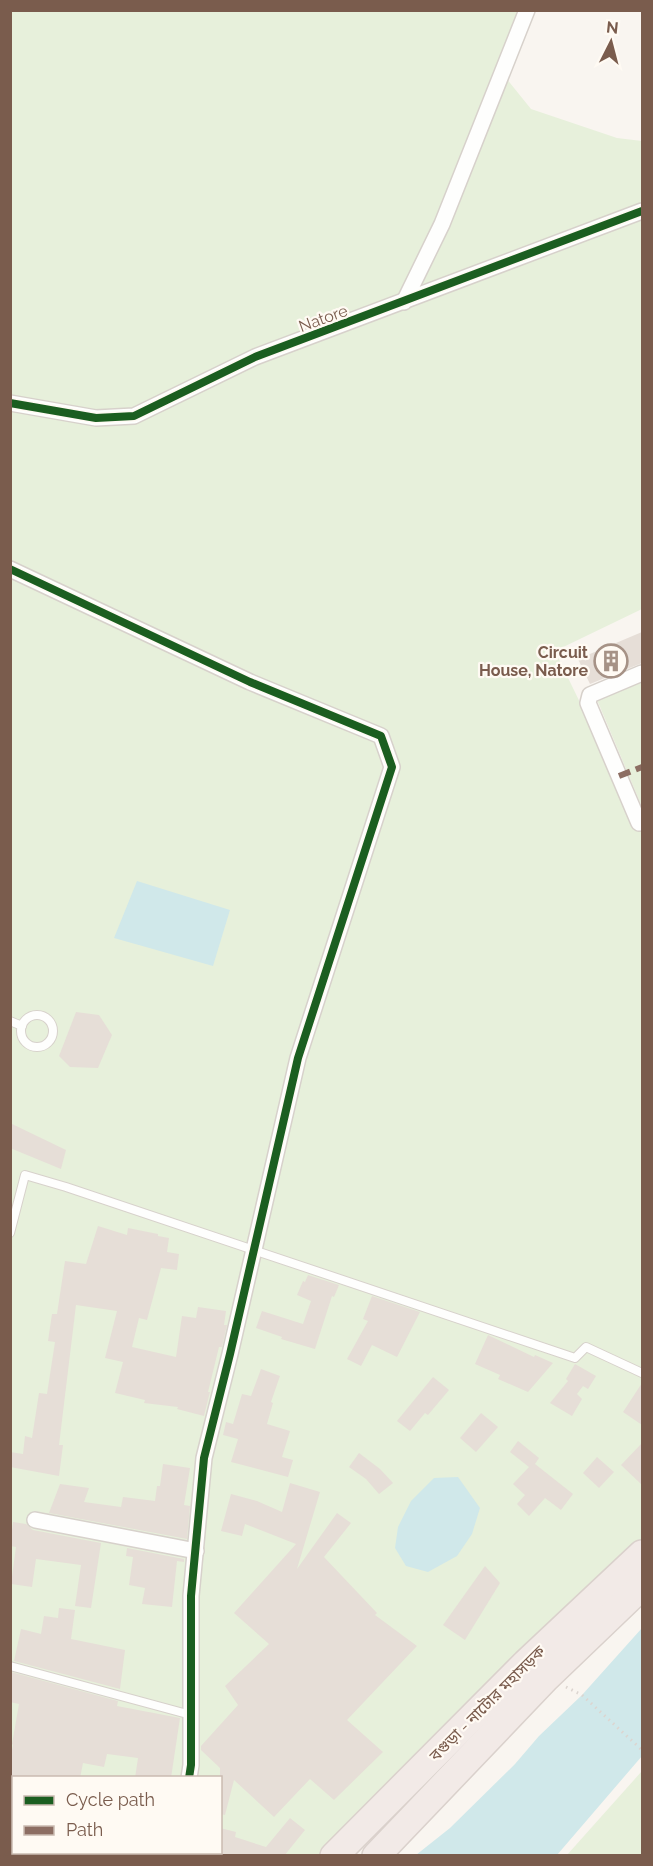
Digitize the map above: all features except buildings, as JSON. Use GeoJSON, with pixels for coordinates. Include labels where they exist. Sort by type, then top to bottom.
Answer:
{"type":"FeatureCollection","features":[{"type":"Feature","properties":{"kind":"highway","name":"বগুড়া - নাটোর মহাসড়ক"},"geometry":{"type":"LineString","coordinates":[[334,1856],[526,1663],[642,1554]]}},
{"type":"Feature","properties":{"kind":"highway","name":"বগুড়া - নাটোর মহাসড়ক"},"geometry":{"type":"LineString","coordinates":[[376,1856],[546,1678],[642,1586]]}},
{"type":"Feature","properties":{"kind":"street"},"geometry":{"type":"LineString","coordinates":[[404,302],[442,224],[527,10]]}},
{"type":"Feature","properties":{"kind":"street","name":"Natore"},"geometry":{"type":"LineString","coordinates":[[10,403],[96,418],[134,416],[255,357],[642,211]]}},
{"type":"Feature","properties":{"kind":"street"},"geometry":{"type":"LineString","coordinates":[[10,569],[250,682],[381,736],[392,767],[298,1058],[204,1458],[191,1596],[189,1776]]}},
{"type":"Feature","properties":{"kind":"street"},"geometry":{"type":"LineString","coordinates":[[642,673],[590,695],[588,703],[639,823],[642,821]]}},
{"type":"Feature","properties":{"kind":"street"},"geometry":{"type":"LineString","coordinates":[[35,1520],[196,1551]]}},
{"type":"Feature","properties":{"kind":"lane"},"geometry":{"type":"LineString","coordinates":[[32,1016],[43,1016],[51,1022],[52,1037],[45,1045],[34,1047],[22,1037],[22,1026],[32,1016]]}},
{"type":"Feature","properties":{"kind":"lane"},"geometry":{"type":"LineString","coordinates":[[10,1021],[22,1026]]}},
{"type":"Feature","properties":{"kind":"lane"},"geometry":{"type":"LineString","coordinates":[[10,1233],[25,1175],[575,1358],[586,1347],[642,1372]]}},
{"type":"Feature","properties":{"kind":"lane"},"geometry":{"type":"LineString","coordinates":[[10,1665],[191,1715]]}},
{"type":"Feature","properties":{"kind":"path"},"geometry":{"type":"LineString","coordinates":[[582,1695],[642,1750]]}},
{"type":"Feature","properties":{"kind":"green space"},"geometry":{"type":"Polygon","coordinates":[[[11,11],[527,11],[502,73],[531,109],[617,138],[642,141],[642,609],[555,651],[638,822],[642,821],[642,1554],[334,1855],[11,1855],[11,11]]]}},
{"type":"Feature","properties":{"kind":"green space"},"geometry":{"type":"Polygon","coordinates":[[[642,676],[642,807],[595,695],[642,676]]]}},
{"type":"Feature","properties":{"kind":"green space"},"geometry":{"type":"Polygon","coordinates":[[[642,1771],[642,1855],[567,1855],[642,1771]]]}},
{"type":"Feature","properties":{"kind":"water"},"geometry":{"type":"Polygon","coordinates":[[[137,881],[230,910],[213,966],[114,938],[137,881]]]}},
{"type":"Feature","properties":{"kind":"water"},"geometry":{"type":"Polygon","coordinates":[[[458,1477],[480,1508],[472,1534],[457,1556],[428,1572],[406,1566],[395,1548],[398,1527],[411,1501],[434,1478],[458,1477]]]}},
{"type":"Feature","properties":{"kind":"water"},"geometry":{"type":"Polygon","coordinates":[[[642,1628],[642,1756],[557,1855],[416,1855],[450,1828],[515,1764],[539,1736],[582,1695],[642,1628]]]}},
{"type":"Feature","properties":{"kind":"marked path"},"geometry":{"type":"LineString","coordinates":[[619,776],[642,767]]}},
{"type":"Feature","properties":{"kind":"cycle path"},"geometry":{"type":"LineString","coordinates":[[10,403],[96,418],[134,416],[255,357],[642,211]]}},
{"type":"Feature","properties":{"kind":"cycle path"},"geometry":{"type":"LineString","coordinates":[[10,569],[250,682],[381,736],[392,767],[298,1058],[204,1458],[191,1596],[189,1776]]}},
{"type":"Feature","properties":{"kind":"place","name":"Circuit House, Natore"},"geometry":{"type":"Point","coordinates":[611,661]}}]}
